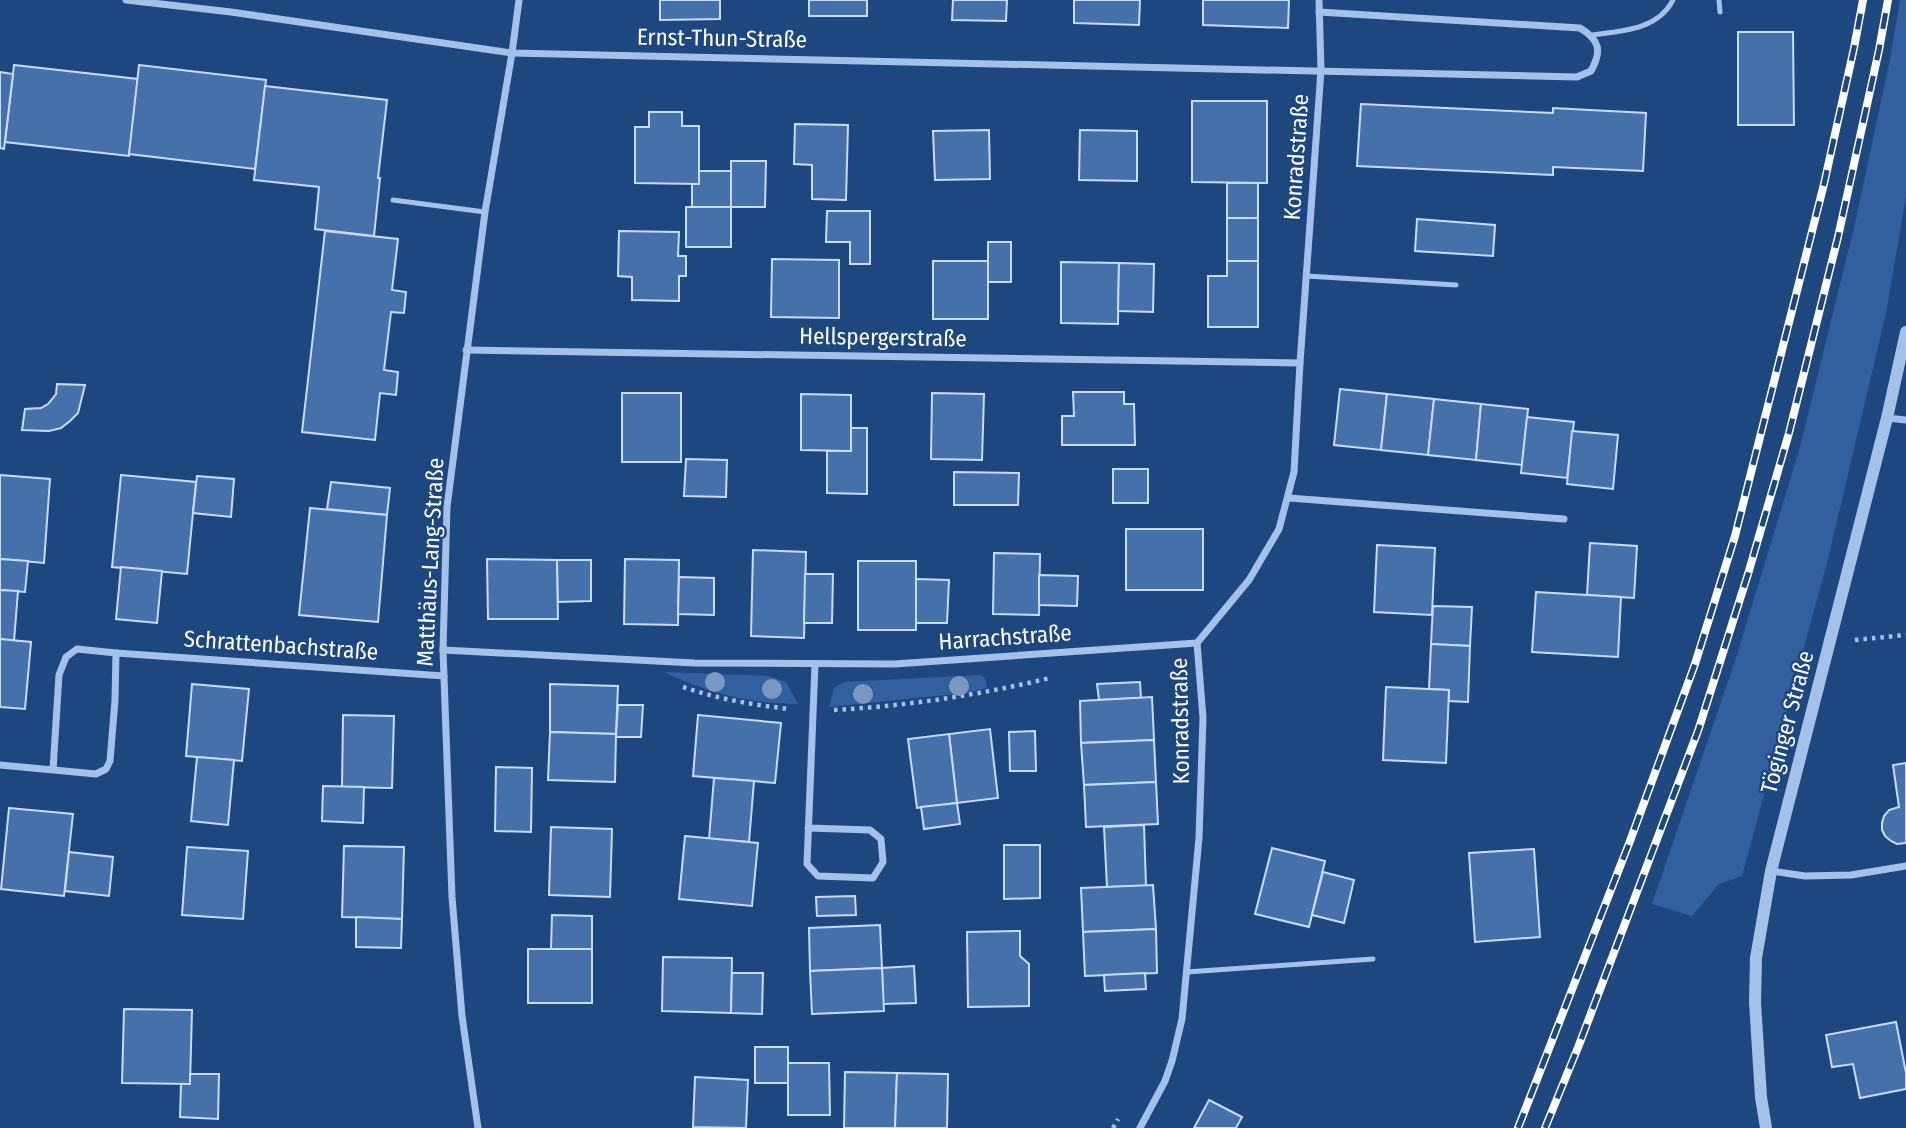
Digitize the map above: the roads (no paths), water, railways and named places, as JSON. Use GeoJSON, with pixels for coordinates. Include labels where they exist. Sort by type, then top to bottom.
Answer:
{"type":"FeatureCollection","features":[{"type":"Feature","properties":{"kind":"street","name":"Ernst-Thun-Straße"},"geometry":{"type":"LineString","coordinates":[[126,0],[231,12],[512,53],[1321,70]]}},
{"type":"Feature","properties":{"kind":"street","name":"Matthäus-Lang-Straße"},"geometry":{"type":"LineString","coordinates":[[478,1128],[462,1016],[452,897],[443,650],[447,507],[485,212],[519,0]]}},
{"type":"Feature","properties":{"kind":"street","name":"Konradstraße"},"geometry":{"type":"LineString","coordinates":[[1140,1128],[1165,1081],[1182,1019],[1199,824],[1203,718],[1197,643],[1249,580],[1279,529],[1294,472],[1321,70],[1319,0]]}},
{"type":"Feature","properties":{"kind":"street"},"geometry":{"type":"LineString","coordinates":[[1319,12],[1580,28],[1592,35]]}},
{"type":"Feature","properties":{"kind":"street","name":"Konradstraße"},"geometry":{"type":"LineString","coordinates":[[1321,70],[1577,77],[1591,71],[1597,59],[1598,48],[1592,35]]}},
{"type":"Feature","properties":{"kind":"street","name":"Töginger Straße"},"geometry":{"type":"LineString","coordinates":[[1766,1128],[1760,1086],[1755,991],[1756,958],[1771,871],[1888,418],[1906,332]]}},
{"type":"Feature","properties":{"kind":"street","name":"Hellspergerstraße"},"geometry":{"type":"LineString","coordinates":[[466,350],[1300,363]]}},
{"type":"Feature","properties":{"kind":"street"},"geometry":{"type":"LineString","coordinates":[[1888,418],[1906,420]]}},
{"type":"Feature","properties":{"kind":"street"},"geometry":{"type":"LineString","coordinates":[[1289,498],[1564,519]]}},
{"type":"Feature","properties":{"kind":"street","name":"Harrachstraße"},"geometry":{"type":"LineString","coordinates":[[443,650],[694,663],[895,664],[1197,643]]}},
{"type":"Feature","properties":{"kind":"street","name":"Schrattenbachstraße"},"geometry":{"type":"LineString","coordinates":[[53,770],[59,675],[66,657],[77,649],[444,676]]}},
{"type":"Feature","properties":{"kind":"street"},"geometry":{"type":"LineString","coordinates":[[0,765],[96,774],[106,769],[110,761],[116,653]]}},
{"type":"Feature","properties":{"kind":"street"},"geometry":{"type":"LineString","coordinates":[[808,828],[870,830],[881,839],[883,862],[873,878],[818,876],[807,864],[808,828],[815,664]]}},
{"type":"Feature","properties":{"kind":"street"},"geometry":{"type":"LineString","coordinates":[[1771,871],[1805,876],[1851,875],[1906,866]]}},
{"type":"Feature","properties":{"kind":"lane"},"geometry":{"type":"LineString","coordinates":[[1592,35],[1642,27],[1668,10],[1673,0]]}},
{"type":"Feature","properties":{"kind":"lane"},"geometry":{"type":"LineString","coordinates":[[1719,0],[1720,12]]}},
{"type":"Feature","properties":{"kind":"lane"},"geometry":{"type":"LineString","coordinates":[[393,200],[485,212]]}},
{"type":"Feature","properties":{"kind":"lane"},"geometry":{"type":"LineString","coordinates":[[1306,276],[1456,285]]}},
{"type":"Feature","properties":{"kind":"lane"},"geometry":{"type":"LineString","coordinates":[[1187,972],[1373,959]]}},
{"type":"Feature","properties":{"kind":"railway"},"geometry":{"type":"LineString","coordinates":[[1518,1128],[1630,841],[1695,664],[1735,536],[1824,184],[1863,0]]}},
{"type":"Feature","properties":{"kind":"railway"},"geometry":{"type":"LineString","coordinates":[[1545,1128],[1698,731],[1748,574],[1789,433],[1838,237],[1888,0]]}}]}
